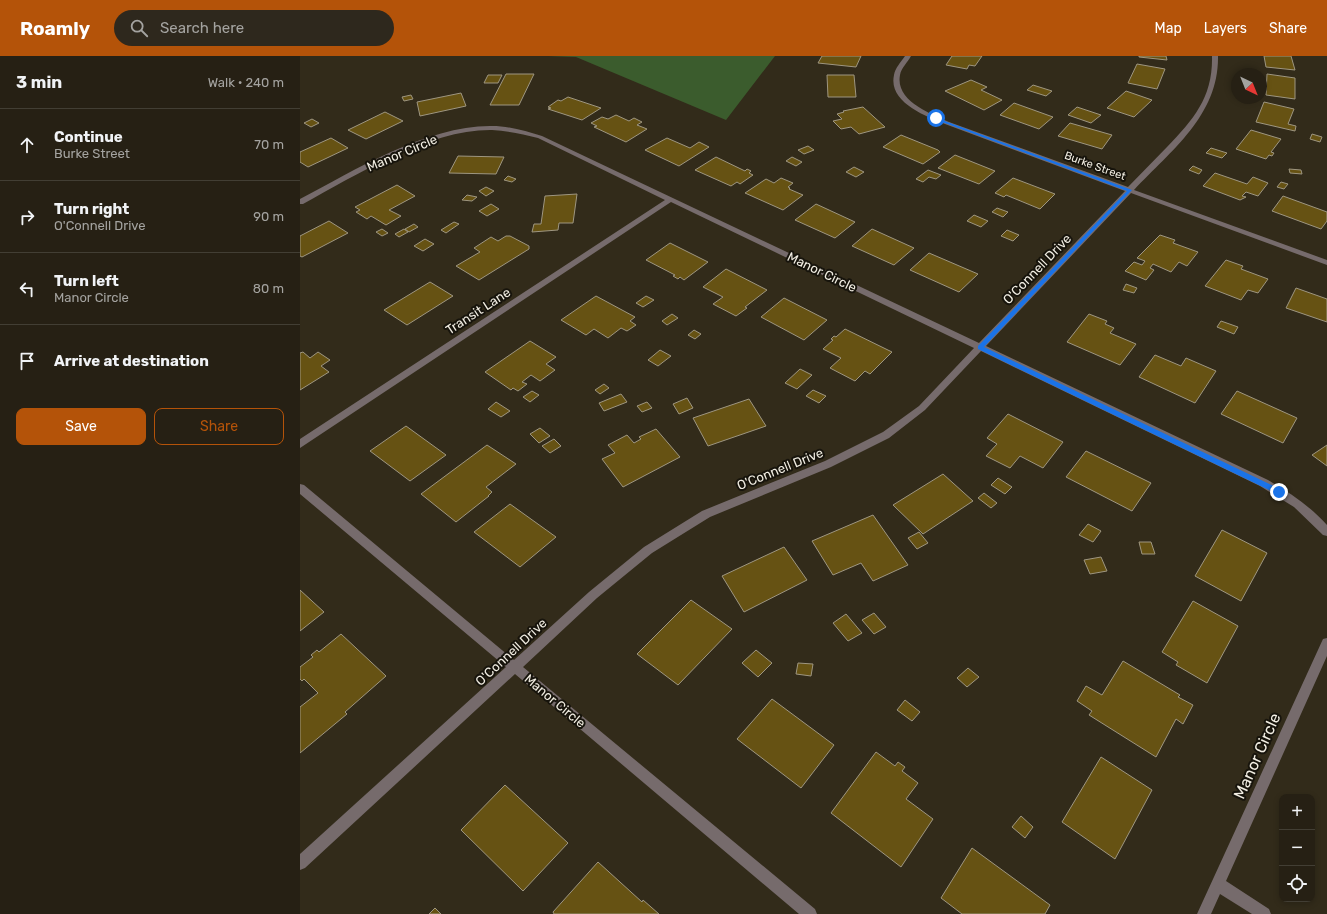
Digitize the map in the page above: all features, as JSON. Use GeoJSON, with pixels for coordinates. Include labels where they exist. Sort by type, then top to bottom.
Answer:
{"type":"FeatureCollection","features":[{"type":"Feature","properties":{"kind":"street","name":"Burke Street"},"geometry":{"type":"LineString","coordinates":[[908,56],[898,73],[897,87],[903,97],[925,113],[947,123],[1327,263]]}},
{"type":"Feature","properties":{"kind":"street","name":"O'Connell Drive"},"geometry":{"type":"LineString","coordinates":[[300,863],[598,590],[648,550],[706,514],[736,500],[828,464],[858,450],[886,435],[922,408],[1189,128],[1205,106],[1211,92],[1215,78],[1215,56]]}},
{"type":"Feature","properties":{"kind":"street","name":"Manor Circle"},"geometry":{"type":"LineString","coordinates":[[300,202],[407,148],[438,137],[478,128],[514,131],[540,137],[1264,483],[1294,501],[1308,512],[1327,532]]}},
{"type":"Feature","properties":{"kind":"street","name":"Transit Lane"},"geometry":{"type":"LineString","coordinates":[[300,444],[671,199]]}},
{"type":"Feature","properties":{"kind":"street","name":"Manor Circle"},"geometry":{"type":"LineString","coordinates":[[300,488],[810,914]]}},
{"type":"Feature","properties":{"kind":"street","name":"Manor Circle"},"geometry":{"type":"LineString","coordinates":[[1204,914],[1327,643]]}},
{"type":"Feature","properties":{"kind":"street"},"geometry":{"type":"LineString","coordinates":[[1218,884],[1264,914]]}},
{"type":"Feature","properties":{"kind":"green space"},"geometry":{"type":"Polygon","coordinates":[[[548,56],[775,56],[726,120],[576,57],[548,56]]]}},
{"type":"Feature","properties":{"kind":"building"},"geometry":{"type":"Polygon","coordinates":[[[822,56],[861,56],[856,67],[818,63],[822,56]]]}},
{"type":"Feature","properties":{"kind":"building"},"geometry":{"type":"Polygon","coordinates":[[[952,56],[982,56],[975,66],[969,65],[967,69],[946,65],[952,56]]]}},
{"type":"Feature","properties":{"kind":"building"},"geometry":{"type":"Polygon","coordinates":[[[1139,56],[1166,56],[1167,60],[1139,57],[1139,56]]]}},
{"type":"Feature","properties":{"kind":"building"},"geometry":{"type":"Polygon","coordinates":[[[1264,56],[1291,56],[1295,70],[1266,67],[1264,56]]]}},
{"type":"Feature","properties":{"kind":"building"},"geometry":{"type":"Polygon","coordinates":[[[1137,64],[1165,69],[1157,89],[1128,83],[1137,64]]]}},
{"type":"Feature","properties":{"kind":"building"},"geometry":{"type":"Polygon","coordinates":[[[506,74],[534,74],[519,105],[490,105],[506,74]]]}},
{"type":"Feature","properties":{"kind":"building"},"geometry":{"type":"Polygon","coordinates":[[[1267,74],[1295,78],[1295,99],[1267,95],[1267,74]]]}},
{"type":"Feature","properties":{"kind":"building"},"geometry":{"type":"Polygon","coordinates":[[[488,75],[502,75],[498,83],[484,83],[488,75]]]}},
{"type":"Feature","properties":{"kind":"building"},"geometry":{"type":"Polygon","coordinates":[[[827,75],[854,75],[856,97],[828,97],[827,75]]]}},
{"type":"Feature","properties":{"kind":"building"},"geometry":{"type":"Polygon","coordinates":[[[971,80],[987,87],[981,90],[1002,100],[984,110],[945,91],[971,80]]]}},
{"type":"Feature","properties":{"kind":"building"},"geometry":{"type":"Polygon","coordinates":[[[1033,85],[1052,91],[1046,96],[1027,90],[1033,85]]]}},
{"type":"Feature","properties":{"kind":"building"},"geometry":{"type":"Polygon","coordinates":[[[1126,91],[1152,100],[1134,117],[1107,108],[1126,91]]]}},
{"type":"Feature","properties":{"kind":"building"},"geometry":{"type":"Polygon","coordinates":[[[461,93],[466,106],[420,116],[417,102],[461,93]]]}},
{"type":"Feature","properties":{"kind":"building"},"geometry":{"type":"Polygon","coordinates":[[[411,95],[413,99],[404,101],[402,97],[411,95]]]}},
{"type":"Feature","properties":{"kind":"building"},"geometry":{"type":"Polygon","coordinates":[[[568,97],[601,108],[582,120],[548,109],[551,108],[548,107],[558,100],[561,101],[568,97]]]}},
{"type":"Feature","properties":{"kind":"building"},"geometry":{"type":"Polygon","coordinates":[[[1014,103],[1053,117],[1039,129],[1000,115],[1014,103]]]}},
{"type":"Feature","properties":{"kind":"building"},"geometry":{"type":"Polygon","coordinates":[[[1267,103],[1294,109],[1288,124],[1296,126],[1295,131],[1256,122],[1263,104],[1267,104],[1267,103]]]}},
{"type":"Feature","properties":{"kind":"building"},"geometry":{"type":"Polygon","coordinates":[[[863,107],[885,127],[859,134],[851,127],[841,129],[833,121],[842,119],[837,114],[844,112],[843,111],[863,107]]]}},
{"type":"Feature","properties":{"kind":"building"},"geometry":{"type":"Polygon","coordinates":[[[1077,107],[1101,115],[1091,123],[1068,115],[1077,107]]]}},
{"type":"Feature","properties":{"kind":"building"},"geometry":{"type":"Polygon","coordinates":[[[385,112],[403,121],[366,139],[348,130],[385,112]]]}},
{"type":"Feature","properties":{"kind":"building"},"geometry":{"type":"Polygon","coordinates":[[[616,115],[629,121],[634,118],[642,122],[637,125],[647,129],[626,142],[594,127],[597,126],[591,123],[602,117],[608,119],[616,115]]]}},
{"type":"Feature","properties":{"kind":"building"},"geometry":{"type":"Polygon","coordinates":[[[312,119],[319,123],[311,127],[304,123],[312,119]]]}},
{"type":"Feature","properties":{"kind":"building"},"geometry":{"type":"Polygon","coordinates":[[[1070,123],[1112,135],[1102,149],[1058,136],[1070,123]]]}},
{"type":"Feature","properties":{"kind":"building"},"geometry":{"type":"Polygon","coordinates":[[[1251,130],[1281,139],[1271,152],[1274,153],[1272,156],[1269,155],[1266,159],[1236,149],[1251,130]]]}},
{"type":"Feature","properties":{"kind":"building"},"geometry":{"type":"Polygon","coordinates":[[[1312,134],[1322,137],[1320,142],[1310,139],[1312,134]]]}},
{"type":"Feature","properties":{"kind":"building"},"geometry":{"type":"Polygon","coordinates":[[[901,135],[940,152],[923,164],[883,147],[901,135]]]}},
{"type":"Feature","properties":{"kind":"building"},"geometry":{"type":"Polygon","coordinates":[[[331,138],[348,148],[308,167],[300,162],[300,152],[331,138]]]}},
{"type":"Feature","properties":{"kind":"building"},"geometry":{"type":"Polygon","coordinates":[[[667,138],[690,148],[699,142],[709,147],[679,166],[645,150],[667,138]]]}},
{"type":"Feature","properties":{"kind":"building"},"geometry":{"type":"Polygon","coordinates":[[[808,146],[814,150],[804,154],[798,150],[808,146]]]}},
{"type":"Feature","properties":{"kind":"building"},"geometry":{"type":"Polygon","coordinates":[[[1211,148],[1227,153],[1222,158],[1206,153],[1211,148]]]}},
{"type":"Feature","properties":{"kind":"building"},"geometry":{"type":"Polygon","coordinates":[[[955,155],[995,171],[979,184],[938,168],[955,155]]]}},
{"type":"Feature","properties":{"kind":"building"},"geometry":{"type":"Polygon","coordinates":[[[458,156],[504,157],[496,174],[449,173],[458,156]]]}},
{"type":"Feature","properties":{"kind":"building"},"geometry":{"type":"Polygon","coordinates":[[[716,157],[745,171],[747,169],[751,171],[749,173],[753,175],[740,184],[737,182],[731,186],[695,170],[716,157]]]}},
{"type":"Feature","properties":{"kind":"building"},"geometry":{"type":"Polygon","coordinates":[[[792,157],[802,162],[796,166],[786,161],[792,157]]]}},
{"type":"Feature","properties":{"kind":"building"},"geometry":{"type":"Polygon","coordinates":[[[1193,166],[1202,170],[1199,174],[1189,170],[1193,166]]]}},
{"type":"Feature","properties":{"kind":"building"},"geometry":{"type":"Polygon","coordinates":[[[854,167],[864,172],[856,177],[846,172],[854,167]]]}},
{"type":"Feature","properties":{"kind":"building"},"geometry":{"type":"Polygon","coordinates":[[[1289,169],[1301,170],[1302,174],[1290,173],[1289,169]]]}},
{"type":"Feature","properties":{"kind":"building"},"geometry":{"type":"Polygon","coordinates":[[[928,170],[941,175],[936,179],[929,177],[923,182],[916,179],[928,170]]]}},
{"type":"Feature","properties":{"kind":"building"},"geometry":{"type":"Polygon","coordinates":[[[1215,173],[1247,184],[1253,177],[1268,183],[1258,196],[1246,192],[1242,196],[1246,197],[1240,200],[1203,186],[1215,173]]]}},
{"type":"Feature","properties":{"kind":"building"},"geometry":{"type":"Polygon","coordinates":[[[508,176],[516,179],[512,182],[504,180],[508,176]]]}},
{"type":"Feature","properties":{"kind":"building"},"geometry":{"type":"Polygon","coordinates":[[[781,178],[793,183],[788,187],[790,188],[789,189],[803,195],[783,210],[745,193],[766,179],[774,183],[781,178]]]}},
{"type":"Feature","properties":{"kind":"building"},"geometry":{"type":"Polygon","coordinates":[[[1013,178],[1055,194],[1040,209],[1006,195],[1004,197],[995,193],[1013,178]]]}},
{"type":"Feature","properties":{"kind":"building"},"geometry":{"type":"Polygon","coordinates":[[[1281,182],[1288,184],[1284,189],[1277,187],[1281,182]]]}},
{"type":"Feature","properties":{"kind":"building"},"geometry":{"type":"Polygon","coordinates":[[[397,185],[415,196],[389,210],[401,216],[386,225],[371,216],[367,219],[356,212],[360,210],[355,207],[397,185]]]}},
{"type":"Feature","properties":{"kind":"building"},"geometry":{"type":"Polygon","coordinates":[[[486,187],[494,191],[486,196],[479,191],[486,187]]]}},
{"type":"Feature","properties":{"kind":"building"},"geometry":{"type":"Polygon","coordinates":[[[577,194],[573,223],[559,223],[558,230],[532,232],[534,224],[541,224],[545,196],[577,194]]]}},
{"type":"Feature","properties":{"kind":"building"},"geometry":{"type":"Polygon","coordinates":[[[467,195],[477,197],[472,201],[462,200],[467,195]]]}},
{"type":"Feature","properties":{"kind":"building"},"geometry":{"type":"Polygon","coordinates":[[[1283,196],[1327,212],[1327,221],[1321,229],[1272,211],[1283,196]]]}},
{"type":"Feature","properties":{"kind":"building"},"geometry":{"type":"Polygon","coordinates":[[[491,204],[499,209],[487,216],[479,211],[491,204]]]}},
{"type":"Feature","properties":{"kind":"building"},"geometry":{"type":"Polygon","coordinates":[[[816,204],[855,222],[835,238],[795,220],[816,204]]]}},
{"type":"Feature","properties":{"kind":"building"},"geometry":{"type":"Polygon","coordinates":[[[997,208],[1008,212],[1003,217],[992,212],[997,208]]]}},
{"type":"Feature","properties":{"kind":"building"},"geometry":{"type":"Polygon","coordinates":[[[974,215],[988,221],[981,227],[967,221],[974,215]]]}},
{"type":"Feature","properties":{"kind":"building"},"geometry":{"type":"Polygon","coordinates":[[[329,221],[348,233],[302,257],[300,256],[300,236],[329,221]]]}},
{"type":"Feature","properties":{"kind":"building"},"geometry":{"type":"Polygon","coordinates":[[[454,222],[459,224],[446,233],[441,230],[454,222]]]}},
{"type":"Feature","properties":{"kind":"building"},"geometry":{"type":"Polygon","coordinates":[[[414,224],[418,227],[409,232],[405,229],[414,224]]]}},
{"type":"Feature","properties":{"kind":"building"},"geometry":{"type":"Polygon","coordinates":[[[382,229],[388,233],[382,236],[376,232],[382,229]]]}},
{"type":"Feature","properties":{"kind":"building"},"geometry":{"type":"Polygon","coordinates":[[[404,229],[408,232],[399,237],[395,234],[404,229]]]}},
{"type":"Feature","properties":{"kind":"building"},"geometry":{"type":"Polygon","coordinates":[[[872,229],[914,248],[894,265],[852,246],[872,229]]]}},
{"type":"Feature","properties":{"kind":"building"},"geometry":{"type":"Polygon","coordinates":[[[1007,230],[1019,235],[1013,241],[1001,236],[1007,230]]]}},
{"type":"Feature","properties":{"kind":"building"},"geometry":{"type":"Polygon","coordinates":[[[1160,235],[1175,240],[1173,243],[1198,252],[1187,266],[1179,262],[1171,272],[1153,264],[1150,268],[1154,270],[1146,280],[1125,271],[1134,262],[1142,265],[1145,261],[1137,258],[1160,235]]]}},
{"type":"Feature","properties":{"kind":"building"},"geometry":{"type":"Polygon","coordinates":[[[506,236],[510,236],[529,246],[529,249],[479,280],[456,266],[480,252],[474,248],[491,237],[498,241],[506,236]]]}},
{"type":"Feature","properties":{"kind":"building"},"geometry":{"type":"Polygon","coordinates":[[[425,239],[434,244],[423,251],[414,246],[425,239]]]}},
{"type":"Feature","properties":{"kind":"building"},"geometry":{"type":"Polygon","coordinates":[[[670,243],[708,262],[684,280],[680,277],[678,279],[673,276],[675,275],[646,260],[670,243]]]}},
{"type":"Feature","properties":{"kind":"building"},"geometry":{"type":"Polygon","coordinates":[[[929,253],[978,274],[959,292],[910,270],[929,253]]]}},
{"type":"Feature","properties":{"kind":"building"},"geometry":{"type":"Polygon","coordinates":[[[1226,260],[1243,266],[1241,269],[1268,279],[1258,293],[1248,290],[1241,300],[1205,286],[1226,260]]]}},
{"type":"Feature","properties":{"kind":"building"},"geometry":{"type":"Polygon","coordinates":[[[726,269],[767,290],[736,316],[713,304],[723,297],[703,287],[726,269]]]}},
{"type":"Feature","properties":{"kind":"building"},"geometry":{"type":"Polygon","coordinates":[[[430,282],[453,296],[407,325],[384,310],[430,282]]]}},
{"type":"Feature","properties":{"kind":"building"},"geometry":{"type":"Polygon","coordinates":[[[1126,284],[1137,288],[1134,293],[1123,290],[1126,284]]]}},
{"type":"Feature","properties":{"kind":"building"},"geometry":{"type":"Polygon","coordinates":[[[1296,288],[1327,299],[1327,322],[1286,308],[1296,288]]]}},
{"type":"Feature","properties":{"kind":"building"},"geometry":{"type":"Polygon","coordinates":[[[596,296],[635,317],[630,321],[636,325],[627,331],[621,328],[608,338],[594,329],[586,335],[561,320],[596,296]]]}},
{"type":"Feature","properties":{"kind":"building"},"geometry":{"type":"Polygon","coordinates":[[[646,296],[654,300],[643,307],[636,303],[646,296]]]}},
{"type":"Feature","properties":{"kind":"building"},"geometry":{"type":"Polygon","coordinates":[[[784,298],[827,320],[804,340],[761,317],[784,298]]]}},
{"type":"Feature","properties":{"kind":"building"},"geometry":{"type":"Polygon","coordinates":[[[672,314],[678,318],[667,325],[662,321],[672,314]]]}},
{"type":"Feature","properties":{"kind":"building"},"geometry":{"type":"Polygon","coordinates":[[[1089,314],[1107,321],[1105,324],[1114,328],[1110,333],[1136,344],[1120,365],[1067,342],[1089,314]]]}},
{"type":"Feature","properties":{"kind":"building"},"geometry":{"type":"Polygon","coordinates":[[[1221,321],[1238,327],[1234,334],[1217,327],[1221,321]]]}},
{"type":"Feature","properties":{"kind":"building"},"geometry":{"type":"Polygon","coordinates":[[[845,329],[892,352],[870,374],[865,371],[855,381],[830,368],[841,358],[823,349],[833,340],[831,339],[834,336],[836,337],[845,329]]]}},
{"type":"Feature","properties":{"kind":"building"},"geometry":{"type":"Polygon","coordinates":[[[694,330],[701,334],[695,339],[688,335],[694,330]]]}},
{"type":"Feature","properties":{"kind":"building"},"geometry":{"type":"Polygon","coordinates":[[[530,341],[556,357],[546,364],[555,370],[540,381],[531,375],[522,382],[527,384],[518,391],[513,388],[511,390],[485,372],[530,341]]]}},
{"type":"Feature","properties":{"kind":"building"},"geometry":{"type":"Polygon","coordinates":[[[660,350],[671,356],[658,366],[648,360],[660,350]]]}},
{"type":"Feature","properties":{"kind":"building"},"geometry":{"type":"Polygon","coordinates":[[[303,352],[310,358],[318,352],[330,360],[321,366],[329,372],[300,390],[300,353],[303,352]]]}},
{"type":"Feature","properties":{"kind":"building"},"geometry":{"type":"Polygon","coordinates":[[[1155,355],[1181,366],[1186,358],[1216,371],[1195,403],[1139,377],[1155,355]]]}},
{"type":"Feature","properties":{"kind":"building"},"geometry":{"type":"Polygon","coordinates":[[[800,369],[812,375],[797,389],[785,383],[800,369]]]}},
{"type":"Feature","properties":{"kind":"building"},"geometry":{"type":"Polygon","coordinates":[[[604,384],[609,388],[600,394],[595,390],[604,384]]]}},
{"type":"Feature","properties":{"kind":"building"},"geometry":{"type":"Polygon","coordinates":[[[813,390],[826,396],[819,403],[806,396],[813,390]]]}},
{"type":"Feature","properties":{"kind":"building"},"geometry":{"type":"Polygon","coordinates":[[[532,391],[539,395],[530,402],[523,397],[532,391]]]}},
{"type":"Feature","properties":{"kind":"building"},"geometry":{"type":"Polygon","coordinates":[[[1237,391],[1297,418],[1283,443],[1221,414],[1237,391]]]}},
{"type":"Feature","properties":{"kind":"building"},"geometry":{"type":"Polygon","coordinates":[[[621,394],[627,402],[604,411],[599,403],[621,394]]]}},
{"type":"Feature","properties":{"kind":"building"},"geometry":{"type":"Polygon","coordinates":[[[687,398],[693,408],[679,414],[673,404],[687,398]]]}},
{"type":"Feature","properties":{"kind":"building"},"geometry":{"type":"Polygon","coordinates":[[[749,399],[766,426],[708,446],[693,418],[749,399]]]}},
{"type":"Feature","properties":{"kind":"building"},"geometry":{"type":"Polygon","coordinates":[[[496,402],[510,411],[501,417],[488,409],[496,402]]]}},
{"type":"Feature","properties":{"kind":"building"},"geometry":{"type":"Polygon","coordinates":[[[647,402],[652,408],[642,412],[637,406],[647,402]]]}},
{"type":"Feature","properties":{"kind":"building"},"geometry":{"type":"Polygon","coordinates":[[[1008,414],[1063,442],[1043,468],[1020,456],[1010,468],[986,456],[997,444],[987,438],[1008,414]]]}},
{"type":"Feature","properties":{"kind":"building"},"geometry":{"type":"Polygon","coordinates":[[[406,426],[446,455],[410,481],[370,451],[406,426]]]}},
{"type":"Feature","properties":{"kind":"building"},"geometry":{"type":"Polygon","coordinates":[[[540,428],[550,436],[539,443],[530,434],[540,428]]]}},
{"type":"Feature","properties":{"kind":"building"},"geometry":{"type":"Polygon","coordinates":[[[656,429],[680,457],[623,487],[602,459],[615,453],[608,445],[627,435],[634,443],[641,439],[639,437],[656,429]]]}},
{"type":"Feature","properties":{"kind":"building"},"geometry":{"type":"Polygon","coordinates":[[[554,439],[561,446],[550,453],[542,446],[554,439]]]}},
{"type":"Feature","properties":{"kind":"building"},"geometry":{"type":"Polygon","coordinates":[[[487,445],[516,464],[486,487],[492,492],[489,496],[456,522],[421,494],[487,445]]]}},
{"type":"Feature","properties":{"kind":"building"},"geometry":{"type":"Polygon","coordinates":[[[1327,445],[1327,466],[1312,455],[1327,445]]]}},
{"type":"Feature","properties":{"kind":"building"},"geometry":{"type":"Polygon","coordinates":[[[1086,451],[1151,483],[1132,511],[1066,477],[1086,451]]]}},
{"type":"Feature","properties":{"kind":"building"},"geometry":{"type":"Polygon","coordinates":[[[943,474],[973,501],[923,534],[893,505],[943,474]]]}},
{"type":"Feature","properties":{"kind":"building"},"geometry":{"type":"Polygon","coordinates":[[[998,478],[1012,487],[1005,494],[991,485],[998,478]]]}},
{"type":"Feature","properties":{"kind":"building"},"geometry":{"type":"Polygon","coordinates":[[[984,493],[997,503],[991,508],[978,498],[984,493]]]}},
{"type":"Feature","properties":{"kind":"building"},"geometry":{"type":"Polygon","coordinates":[[[510,504],[556,537],[520,567],[474,532],[510,504]]]}},
{"type":"Feature","properties":{"kind":"building"},"geometry":{"type":"Polygon","coordinates":[[[873,515],[908,565],[873,581],[861,563],[833,575],[812,541],[873,515]]]}},
{"type":"Feature","properties":{"kind":"building"},"geometry":{"type":"Polygon","coordinates":[[[1088,524],[1101,531],[1093,542],[1079,535],[1088,524]]]}},
{"type":"Feature","properties":{"kind":"building"},"geometry":{"type":"Polygon","coordinates":[[[1222,530],[1267,553],[1241,601],[1195,576],[1222,530]]]}},
{"type":"Feature","properties":{"kind":"building"},"geometry":{"type":"Polygon","coordinates":[[[919,532],[928,543],[917,549],[908,538],[919,532]]]}},
{"type":"Feature","properties":{"kind":"building"},"geometry":{"type":"Polygon","coordinates":[[[1139,542],[1151,542],[1155,554],[1142,554],[1139,542]]]}},
{"type":"Feature","properties":{"kind":"building"},"geometry":{"type":"Polygon","coordinates":[[[784,547],[807,580],[744,612],[722,576],[784,547]]]}},
{"type":"Feature","properties":{"kind":"building"},"geometry":{"type":"Polygon","coordinates":[[[1101,557],[1107,571],[1090,574],[1084,560],[1101,557]]]}},
{"type":"Feature","properties":{"kind":"building"},"geometry":{"type":"Polygon","coordinates":[[[300,590],[324,612],[300,631],[300,590]]]}},
{"type":"Feature","properties":{"kind":"building"},"geometry":{"type":"Polygon","coordinates":[[[691,600],[732,629],[678,685],[637,654],[691,600]]]}},
{"type":"Feature","properties":{"kind":"building"},"geometry":{"type":"Polygon","coordinates":[[[1193,601],[1238,626],[1207,683],[1176,665],[1178,662],[1162,652],[1193,601]]]}},
{"type":"Feature","properties":{"kind":"building"},"geometry":{"type":"Polygon","coordinates":[[[874,613],[886,627],[874,634],[862,620],[874,613]]]}},
{"type":"Feature","properties":{"kind":"building"},"geometry":{"type":"Polygon","coordinates":[[[846,614],[862,633],[848,641],[833,623],[846,614]]]}},
{"type":"Feature","properties":{"kind":"building"},"geometry":{"type":"Polygon","coordinates":[[[341,634],[386,676],[345,712],[347,714],[300,753],[300,707],[318,693],[304,679],[302,681],[300,679],[300,667],[313,657],[311,655],[317,650],[319,652],[341,634]]]}},
{"type":"Feature","properties":{"kind":"building"},"geometry":{"type":"Polygon","coordinates":[[[756,650],[772,663],[758,677],[742,663],[756,650]]]}},
{"type":"Feature","properties":{"kind":"building"},"geometry":{"type":"Polygon","coordinates":[[[1123,661],[1180,695],[1178,697],[1193,705],[1183,724],[1176,719],[1156,757],[1089,715],[1092,711],[1077,701],[1086,686],[1102,695],[1123,661]]]}},
{"type":"Feature","properties":{"kind":"building"},"geometry":{"type":"Polygon","coordinates":[[[798,663],[813,664],[811,676],[796,674],[798,663]]]}},
{"type":"Feature","properties":{"kind":"building"},"geometry":{"type":"Polygon","coordinates":[[[968,668],[979,677],[967,687],[957,678],[968,668]]]}},
{"type":"Feature","properties":{"kind":"building"},"geometry":{"type":"Polygon","coordinates":[[[772,699],[834,745],[801,788],[737,739],[772,699]]]}},
{"type":"Feature","properties":{"kind":"building"},"geometry":{"type":"Polygon","coordinates":[[[905,700],[920,712],[912,721],[897,710],[905,700]]]}},
{"type":"Feature","properties":{"kind":"building"},"geometry":{"type":"Polygon","coordinates":[[[876,752],[895,766],[898,762],[905,767],[902,771],[918,783],[906,799],[933,819],[901,867],[831,813],[876,752]]]}},
{"type":"Feature","properties":{"kind":"building"},"geometry":{"type":"Polygon","coordinates":[[[1101,757],[1152,790],[1115,859],[1062,822],[1101,757]]]}},
{"type":"Feature","properties":{"kind":"building"},"geometry":{"type":"Polygon","coordinates":[[[505,785],[568,843],[523,891],[461,830],[505,785]]]}},
{"type":"Feature","properties":{"kind":"building"},"geometry":{"type":"Polygon","coordinates":[[[1021,816],[1033,827],[1025,838],[1012,827],[1021,816]]]}},
{"type":"Feature","properties":{"kind":"building"},"geometry":{"type":"Polygon","coordinates":[[[972,848],[1050,905],[1045,914],[962,914],[941,898],[972,848]]]}},
{"type":"Feature","properties":{"kind":"building"},"geometry":{"type":"Polygon","coordinates":[[[598,862],[642,902],[643,900],[659,914],[554,914],[553,912],[598,862]]]}},
{"type":"Feature","properties":{"kind":"building"},"geometry":{"type":"Polygon","coordinates":[[[435,908],[441,914],[429,914],[435,908]]]}},
{"type":"Feature","properties":{"kind":"route"},"geometry":{"type":"LineString","coordinates":[[936,118],[1130,190],[980,347],[1264,483],[1279,492]]}}]}
